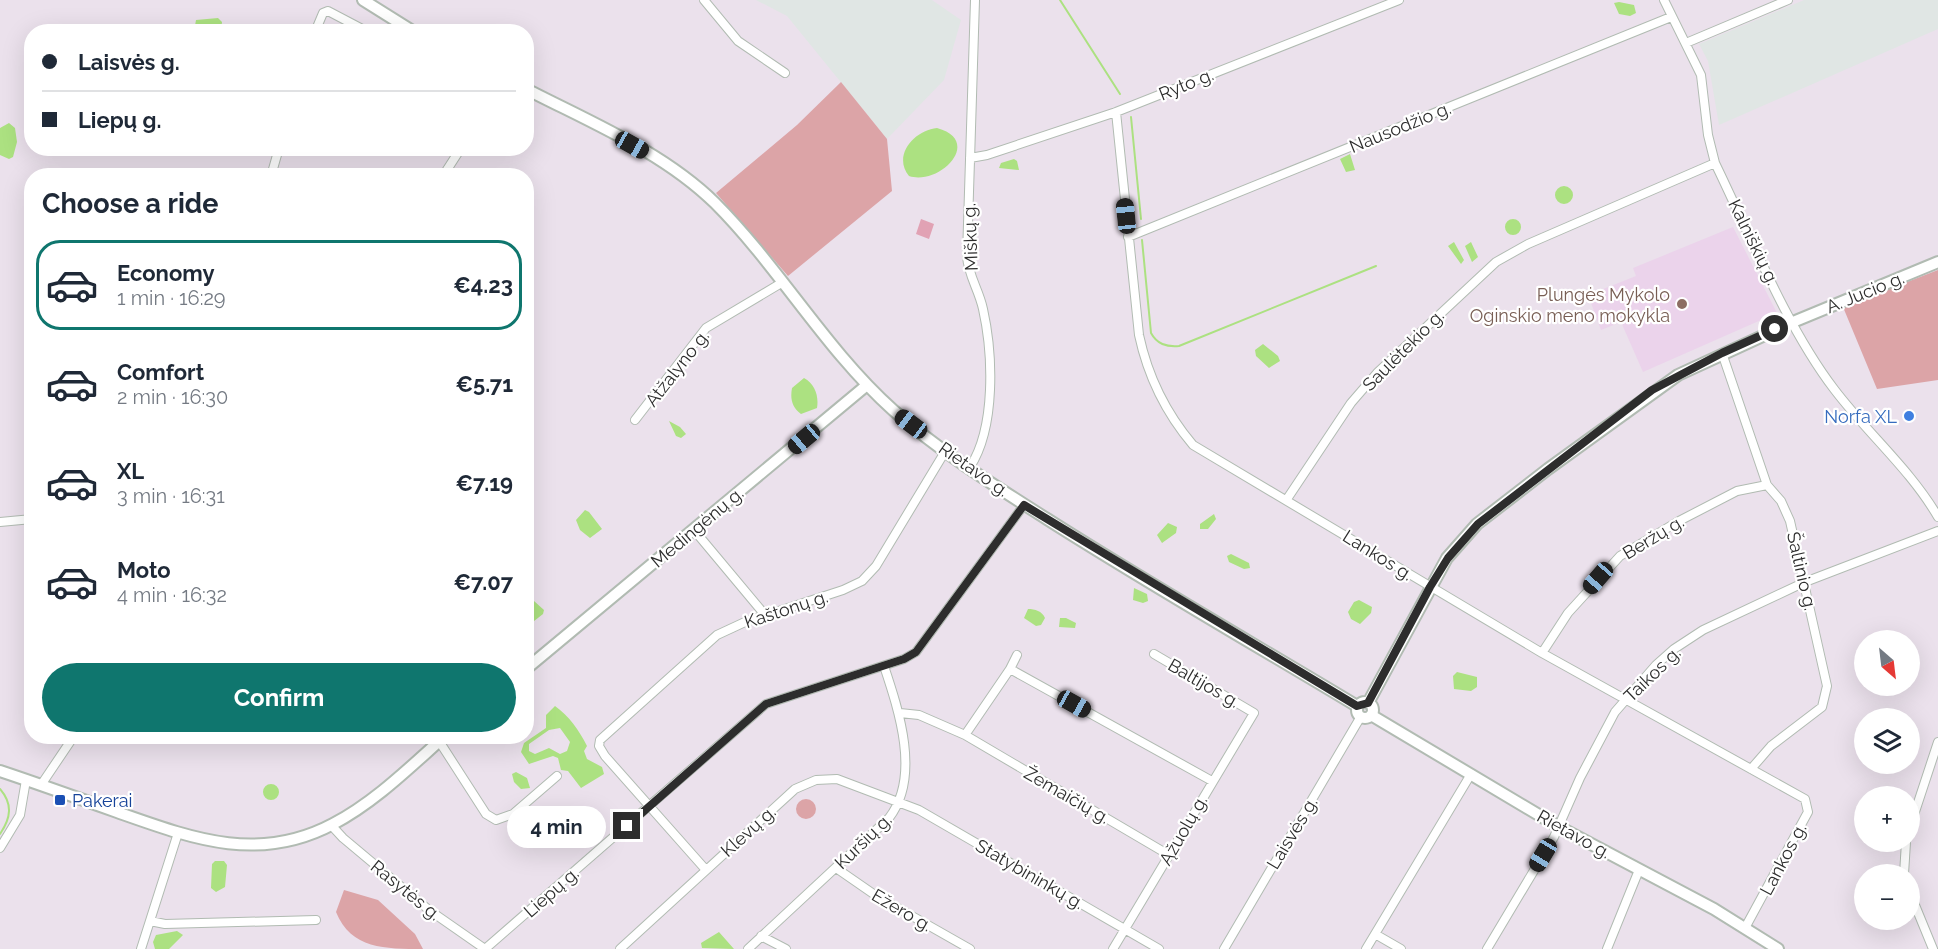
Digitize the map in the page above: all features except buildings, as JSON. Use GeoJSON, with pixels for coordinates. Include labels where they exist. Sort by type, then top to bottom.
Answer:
{"type":"FeatureCollection","features":[{"type":"Feature","properties":{"kind":"street"},"geometry":{"type":"LineString","coordinates":[[363,0],[399,24]]}},
{"type":"Feature","properties":{"kind":"street"},"geometry":{"type":"LineString","coordinates":[[704,0],[738,41],[785,73]]}},
{"type":"Feature","properties":{"kind":"street","name":"Miškų g."},"geometry":{"type":"LineString","coordinates":[[970,467],[978,453],[985,425],[990,375],[982,307],[968,264],[975,0]]}},
{"type":"Feature","properties":{"kind":"street","name":"Ryto g."},"geometry":{"type":"LineString","coordinates":[[970,158],[987,155],[1116,112],[1399,0]]}},
{"type":"Feature","properties":{"kind":"street","name":"Kalniškių g."},"geometry":{"type":"LineString","coordinates":[[1664,0],[1701,75],[1708,135],[1715,163],[1793,322],[1834,390],[1906,469],[1938,517]]}},
{"type":"Feature","properties":{"kind":"street"},"geometry":{"type":"LineString","coordinates":[[1686,43],[1788,0]]}},
{"type":"Feature","properties":{"kind":"street"},"geometry":{"type":"LineString","coordinates":[[318,24],[323,13],[328,11],[353,24]]}},
{"type":"Feature","properties":{"kind":"street","name":"Nausodžio g."},"geometry":{"type":"LineString","coordinates":[[1128,237],[1671,17]]}},
{"type":"Feature","properties":{"kind":"street","name":"Rietavo g."},"geometry":{"type":"LineString","coordinates":[[534,93],[632,145],[679,174],[714,203],[783,282],[867,385],[894,411],[946,450],[1024,505],[1363,704]]}},
{"type":"Feature","properties":{"kind":"street","name":"Lankos g."},"geometry":{"type":"LineString","coordinates":[[1116,112],[1128,237],[1144,360],[1170,417],[1193,445],[1542,653],[1805,799],[1808,812],[1745,928]]}},
{"type":"Feature","properties":{"kind":"street","name":"Saulėtekio g."},"geometry":{"type":"LineString","coordinates":[[1287,499],[1351,403],[1377,373],[1496,262],[1528,244],[1715,163]]}},
{"type":"Feature","properties":{"kind":"street","name":"A. Jucio g."},"geometry":{"type":"LineString","coordinates":[[1793,322],[1938,262]]}},
{"type":"Feature","properties":{"kind":"street","name":"Atžalyno g."},"geometry":{"type":"LineString","coordinates":[[635,420],[706,328],[783,282]]}},
{"type":"Feature","properties":{"kind":"street"},"geometry":{"type":"LineString","coordinates":[[1366,716],[1373,710],[1363,704],[1430,587],[1448,558],[1478,524],[1652,390],[1722,353],[1793,322]]}},
{"type":"Feature","properties":{"kind":"street","name":"Šaltinio g."},"geometry":{"type":"LineString","coordinates":[[1722,353],[1767,485],[1781,501],[1790,521],[1825,670],[1825,700],[1816,714],[1771,746],[1751,769]]}},
{"type":"Feature","properties":{"kind":"street","name":"Medingėnų g."},"geometry":{"type":"LineString","coordinates":[[534,662],[867,385]]}},
{"type":"Feature","properties":{"kind":"street","name":"Kaštonų g."},"geometry":{"type":"LineString","coordinates":[[649,807],[599,746],[603,735],[717,635],[765,615],[843,590],[870,574],[946,450]]}},
{"type":"Feature","properties":{"kind":"street","name":"Beržų g."},"geometry":{"type":"LineString","coordinates":[[1542,653],[1568,613],[1620,556],[1679,520],[1737,491],[1767,485]]}},
{"type":"Feature","properties":{"kind":"street","name":"Liepų g."},"geometry":{"type":"LineString","coordinates":[[485,949],[766,704],[884,666],[916,652],[1024,505]]}},
{"type":"Feature","properties":{"kind":"street"},"geometry":{"type":"LineString","coordinates":[[0,522],[24,520]]}},
{"type":"Feature","properties":{"kind":"street"},"geometry":{"type":"LineString","coordinates":[[694,530],[765,615]]}},
{"type":"Feature","properties":{"kind":"street","name":"Taikos g."},"geometry":{"type":"LineString","coordinates":[[1486,949],[1559,827],[1596,745],[1625,698],[1674,649],[1703,630],[1805,582],[1938,531]]}},
{"type":"Feature","properties":{"kind":"street","name":"Baltijos g."},"geometry":{"type":"LineString","coordinates":[[1154,654],[1254,713]]}},
{"type":"Feature","properties":{"kind":"street"},"geometry":{"type":"LineString","coordinates":[[965,735],[1017,655]]}},
{"type":"Feature","properties":{"kind":"street","name":"Kuršių g."},"geometry":{"type":"LineString","coordinates":[[748,949],[889,818],[900,804],[905,783],[900,713],[884,666]]}},
{"type":"Feature","properties":{"kind":"street"},"geometry":{"type":"LineString","coordinates":[[1010,669],[1212,781]]}},
{"type":"Feature","properties":{"kind":"street","name":"Žemaičių g."},"geometry":{"type":"LineString","coordinates":[[900,713],[919,715],[965,735],[1169,855]]}},
{"type":"Feature","properties":{"kind":"street","name":"Ąžuolų g."},"geometry":{"type":"LineString","coordinates":[[1113,949],[1254,713]]}},
{"type":"Feature","properties":{"kind":"street","name":"Rietavo g."},"geometry":{"type":"LineString","coordinates":[[1366,716],[1472,774],[1559,827],[1745,928],[1778,949]]}},
{"type":"Feature","properties":{"kind":"street","name":"Laisvės g."},"geometry":{"type":"LineString","coordinates":[[1224,949],[1366,716]]}},
{"type":"Feature","properties":{"kind":"street"},"geometry":{"type":"LineString","coordinates":[[1920,801],[1934,765],[1938,742]]}},
{"type":"Feature","properties":{"kind":"street"},"geometry":{"type":"LineString","coordinates":[[41,785],[69,744]]}},
{"type":"Feature","properties":{"kind":"street"},"geometry":{"type":"LineString","coordinates":[[0,771],[177,833],[217,843],[252,844],[295,838],[331,825],[366,804],[436,744]]}},
{"type":"Feature","properties":{"kind":"street"},"geometry":{"type":"LineString","coordinates":[[446,744],[486,814],[496,820],[513,814],[558,777]]}},
{"type":"Feature","properties":{"kind":"street"},"geometry":{"type":"LineString","coordinates":[[1366,949],[1472,774]]}},
{"type":"Feature","properties":{"kind":"street","name":"Klevų g."},"geometry":{"type":"LineString","coordinates":[[620,949],[787,796],[806,783],[837,779],[900,804]]}},
{"type":"Feature","properties":{"kind":"street"},"geometry":{"type":"LineString","coordinates":[[0,848],[20,814],[26,780]]}},
{"type":"Feature","properties":{"kind":"street","name":"Statybininkų g."},"geometry":{"type":"LineString","coordinates":[[900,804],[919,810],[1159,949]]}},
{"type":"Feature","properties":{"kind":"street"},"geometry":{"type":"LineString","coordinates":[[649,807],[706,870]]}},
{"type":"Feature","properties":{"kind":"street","name":"Rasytės g."},"geometry":{"type":"LineString","coordinates":[[331,825],[343,838],[429,910],[485,949]]}},
{"type":"Feature","properties":{"kind":"street"},"geometry":{"type":"LineString","coordinates":[[141,949],[177,833]]}},
{"type":"Feature","properties":{"kind":"street","name":"Ežero g."},"geometry":{"type":"LineString","coordinates":[[836,868],[875,895],[970,949]]}},
{"type":"Feature","properties":{"kind":"street"},"geometry":{"type":"LineString","coordinates":[[1607,949],[1639,870]]}},
{"type":"Feature","properties":{"kind":"street"},"geometry":{"type":"LineString","coordinates":[[1920,917],[1933,949]]}},
{"type":"Feature","properties":{"kind":"street"},"geometry":{"type":"LineString","coordinates":[[150,921],[165,924],[316,920]]}},
{"type":"Feature","properties":{"kind":"street"},"geometry":{"type":"LineString","coordinates":[[1375,934],[1401,949]]}},
{"type":"Feature","properties":{"kind":"street"},"geometry":{"type":"LineString","coordinates":[[761,936],[786,949]]}},
{"type":"Feature","properties":{"kind":"shaded area"},"geometry":{"type":"Polygon","coordinates":[[[756,0],[932,0],[961,20],[944,80],[887,139],[787,16],[756,0]]]}},
{"type":"Feature","properties":{"kind":"shaded area"},"geometry":{"type":"Polygon","coordinates":[[[1804,0],[1938,0],[1938,29],[1719,125],[1708,61],[1699,44],[1804,0]]]}},
{"type":"Feature","properties":{"kind":"shaded area"},"geometry":{"type":"Polygon","coordinates":[[[1614,3],[1634,5],[1636,13],[1630,16],[1619,14],[1614,3]]]}},
{"type":"Feature","properties":{"kind":"shaded area"},"geometry":{"type":"Polygon","coordinates":[[[218,18],[222,24],[195,24],[196,20],[218,18]]]}},
{"type":"Feature","properties":{"kind":"shaded area"},"geometry":{"type":"Polygon","coordinates":[[[841,82],[887,139],[892,191],[788,276],[716,193],[797,125],[841,82]]]}},
{"type":"Feature","properties":{"kind":"shaded area"},"geometry":{"type":"Polygon","coordinates":[[[9,123],[15,128],[17,142],[13,157],[9,159],[0,155],[0,128],[9,123]]]}},
{"type":"Feature","properties":{"kind":"shaded area"},"geometry":{"type":"Polygon","coordinates":[[[937,128],[951,134],[957,142],[957,152],[952,161],[933,175],[909,176],[904,168],[903,160],[908,145],[921,133],[937,128]]]}},
{"type":"Feature","properties":{"kind":"shaded area"},"geometry":{"type":"Polygon","coordinates":[[[1350,154],[1355,170],[1346,172],[1340,159],[1350,154]]]}},
{"type":"Feature","properties":{"kind":"shaded area"},"geometry":{"type":"Polygon","coordinates":[[[1014,159],[1017,161],[1019,170],[999,168],[1001,163],[1014,159]]]}},
{"type":"Feature","properties":{"kind":"shaded area"},"geometry":{"type":"Polygon","coordinates":[[[1564,186],[1570,189],[1573,195],[1570,201],[1564,204],[1558,201],[1555,195],[1558,189],[1564,186]]]}},
{"type":"Feature","properties":{"kind":"shaded area"},"geometry":{"type":"Polygon","coordinates":[[[921,219],[934,224],[929,239],[916,234],[921,219]]]}},
{"type":"Feature","properties":{"kind":"shaded area"},"geometry":{"type":"Polygon","coordinates":[[[1513,219],[1521,227],[1513,235],[1505,227],[1513,219]]]}},
{"type":"Feature","properties":{"kind":"shaded area","name":"Plungės Mykolo Oginskio meno mokykla"},"geometry":{"type":"Polygon","coordinates":[[[1733,227],[1777,313],[1643,372],[1621,322],[1601,330],[1588,295],[1636,276],[1633,268],[1733,227]]]}},
{"type":"Feature","properties":{"kind":"shaded area"},"geometry":{"type":"Polygon","coordinates":[[[1454,242],[1464,260],[1461,264],[1448,246],[1454,242]]]}},
{"type":"Feature","properties":{"kind":"shaded area"},"geometry":{"type":"Polygon","coordinates":[[[1471,242],[1478,257],[1472,262],[1465,246],[1471,242]]]}},
{"type":"Feature","properties":{"kind":"shaded area"},"geometry":{"type":"Polygon","coordinates":[[[1938,270],[1938,380],[1877,389],[1843,307],[1938,270]]]}},
{"type":"Feature","properties":{"kind":"shaded area"},"geometry":{"type":"Polygon","coordinates":[[[1263,344],[1278,356],[1280,361],[1269,368],[1256,356],[1255,350],[1263,344]]]}},
{"type":"Feature","properties":{"kind":"shaded area"},"geometry":{"type":"Polygon","coordinates":[[[804,378],[817,395],[817,408],[801,414],[794,406],[791,392],[792,388],[804,378]]]}},
{"type":"Feature","properties":{"kind":"shaded area"},"geometry":{"type":"Polygon","coordinates":[[[669,421],[680,427],[686,434],[681,438],[676,436],[669,421]]]}},
{"type":"Feature","properties":{"kind":"shaded area"},"geometry":{"type":"Polygon","coordinates":[[[585,510],[602,529],[590,538],[580,530],[576,520],[585,510]]]}},
{"type":"Feature","properties":{"kind":"shaded area"},"geometry":{"type":"Polygon","coordinates":[[[1214,514],[1216,519],[1208,529],[1200,529],[1200,524],[1214,514]]]}},
{"type":"Feature","properties":{"kind":"shaded area"},"geometry":{"type":"Polygon","coordinates":[[[1168,523],[1177,527],[1176,533],[1162,543],[1157,535],[1168,523]]]}},
{"type":"Feature","properties":{"kind":"shaded area"},"geometry":{"type":"Polygon","coordinates":[[[1231,554],[1249,563],[1250,568],[1244,569],[1229,562],[1227,556],[1231,554]]]}},
{"type":"Feature","properties":{"kind":"shaded area"},"geometry":{"type":"Polygon","coordinates":[[[1134,588],[1147,594],[1148,601],[1143,603],[1133,600],[1134,588]]]}},
{"type":"Feature","properties":{"kind":"shaded area"},"geometry":{"type":"Polygon","coordinates":[[[1359,600],[1372,607],[1371,613],[1360,624],[1351,619],[1348,612],[1354,602],[1359,600]]]}},
{"type":"Feature","properties":{"kind":"shaded area"},"geometry":{"type":"Polygon","coordinates":[[[534,601],[544,610],[543,614],[534,621],[534,601]]]}},
{"type":"Feature","properties":{"kind":"shaded area"},"geometry":{"type":"Polygon","coordinates":[[[1028,609],[1038,611],[1044,616],[1041,625],[1036,626],[1024,618],[1028,609]]]}},
{"type":"Feature","properties":{"kind":"shaded area"},"geometry":{"type":"Polygon","coordinates":[[[1060,618],[1076,623],[1075,628],[1059,627],[1060,618]]]}},
{"type":"Feature","properties":{"kind":"shaded area"},"geometry":{"type":"Polygon","coordinates":[[[1457,672],[1477,677],[1477,687],[1471,691],[1454,689],[1453,676],[1457,672]]]}},
{"type":"Feature","properties":{"kind":"shaded area"},"geometry":{"type":"Polygon","coordinates":[[[555,706],[577,729],[587,746],[584,751],[587,759],[602,767],[604,774],[581,788],[568,771],[561,770],[558,758],[553,756],[529,764],[521,752],[524,744],[529,744],[529,751],[535,754],[549,748],[560,754],[567,751],[570,742],[560,728],[549,730],[534,740],[534,736],[546,728],[546,715],[555,706]]]}},
{"type":"Feature","properties":{"kind":"shaded area"},"geometry":{"type":"Polygon","coordinates":[[[516,772],[527,778],[530,788],[521,789],[514,782],[512,774],[516,772]]]}},
{"type":"Feature","properties":{"kind":"shaded area"},"geometry":{"type":"Polygon","coordinates":[[[271,784],[279,792],[271,800],[263,792],[271,784]]]}},
{"type":"Feature","properties":{"kind":"shaded area"},"geometry":{"type":"Polygon","coordinates":[[[806,799],[813,802],[816,809],[813,816],[806,819],[799,816],[796,809],[799,802],[806,799]]]}},
{"type":"Feature","properties":{"kind":"shaded area"},"geometry":{"type":"Polygon","coordinates":[[[215,861],[224,861],[227,865],[225,887],[216,892],[211,888],[212,864],[215,861]]]}},
{"type":"Feature","properties":{"kind":"shaded area"},"geometry":{"type":"Polygon","coordinates":[[[344,890],[378,900],[415,934],[423,949],[383,947],[360,940],[342,924],[336,912],[344,890]]]}},
{"type":"Feature","properties":{"kind":"shaded area"},"geometry":{"type":"Polygon","coordinates":[[[177,931],[183,935],[169,949],[155,949],[153,942],[156,935],[177,931]]]}},
{"type":"Feature","properties":{"kind":"shaded area"},"geometry":{"type":"Polygon","coordinates":[[[719,932],[734,949],[702,948],[701,943],[719,932]]]}},
{"type":"Feature","properties":{"kind":"waterway"},"geometry":{"type":"LineString","coordinates":[[1060,0],[1120,94]]}},
{"type":"Feature","properties":{"kind":"waterway"},"geometry":{"type":"LineString","coordinates":[[1131,117],[1141,219]]}},
{"type":"Feature","properties":{"kind":"waterway"},"geometry":{"type":"LineString","coordinates":[[1142,240],[1151,333],[1159,342],[1170,346],[1179,346],[1376,266]]}},
{"type":"Feature","properties":{"kind":"waterway"},"geometry":{"type":"LineString","coordinates":[[0,789],[9,806],[8,817],[0,834]]}},
{"type":"Feature","properties":{"kind":"place","name":"Plungės Mykolo Oginskio meno mokykla"},"geometry":{"type":"Point","coordinates":[1682,304]}},
{"type":"Feature","properties":{"kind":"place","name":"Norfa XL"},"geometry":{"type":"Point","coordinates":[1909,416]}},
{"type":"Feature","properties":{"kind":"place","name":"Pakerai"},"geometry":{"type":"Point","coordinates":[60,800]}},
{"type":"Feature","properties":{"kind":"route"},"geometry":{"type":"LineString","coordinates":[[627,826],[766,704],[912,656],[1024,505],[1357,706],[1363,702],[1368,703],[1430,587],[1448,558],[1478,524],[1652,390],[1722,353],[1775,329]]}}]}
